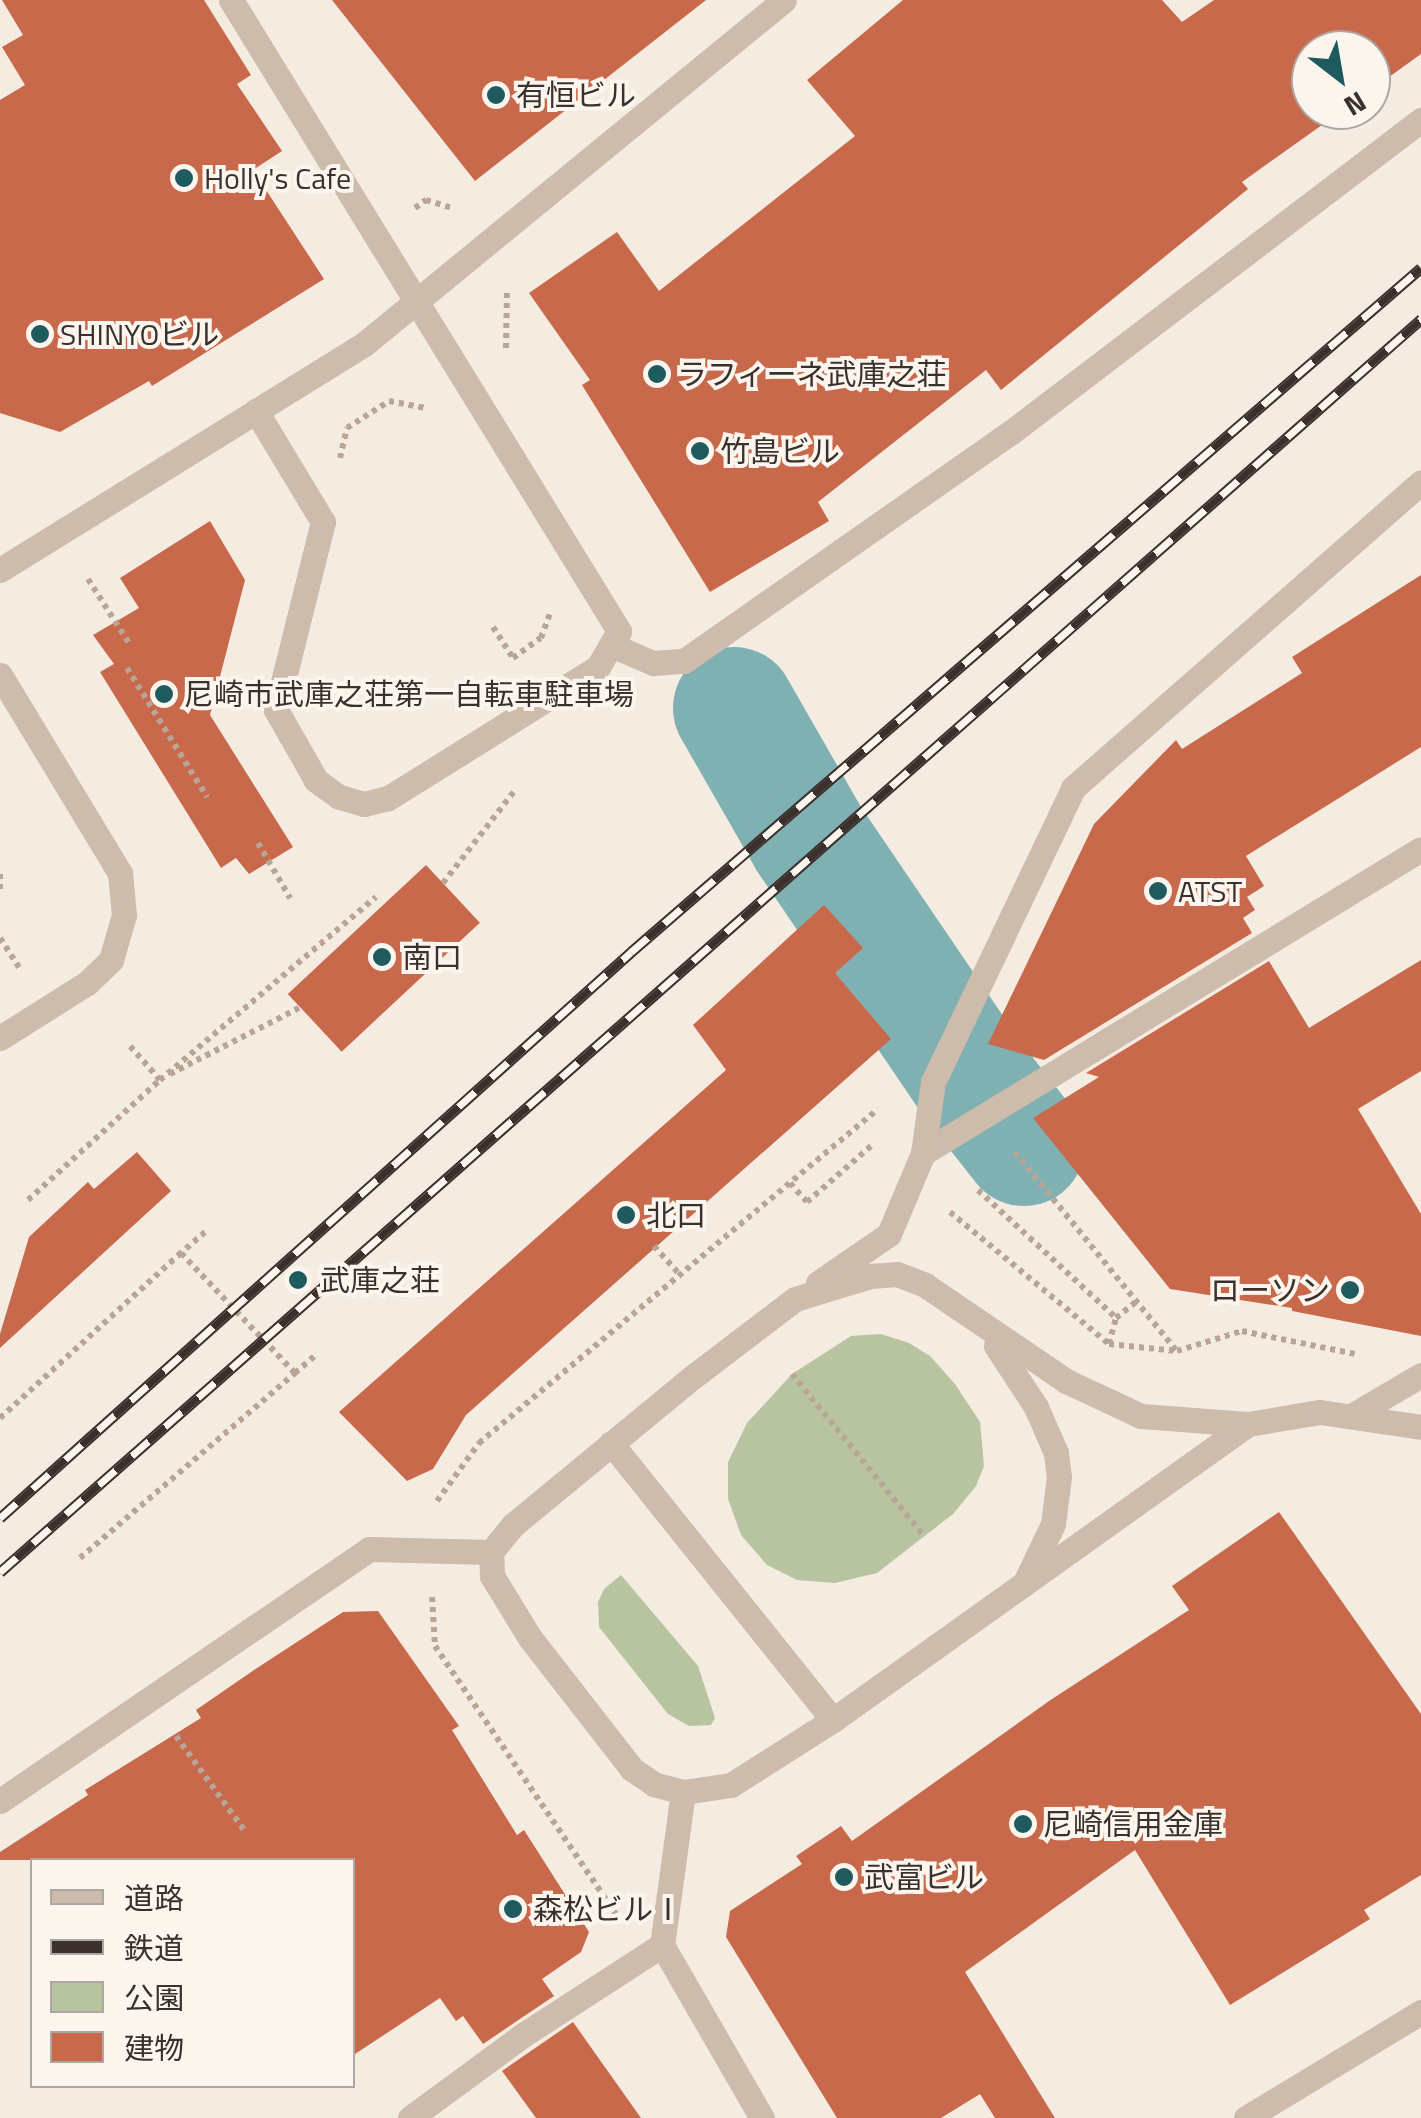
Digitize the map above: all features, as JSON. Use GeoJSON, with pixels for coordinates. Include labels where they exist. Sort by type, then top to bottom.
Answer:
{"type":"FeatureCollection","features":[{"type":"Feature","properties":{"kind":"street"},"geometry":{"type":"LineString","coordinates":[[231,0],[619,631],[598,666],[388,798],[364,804],[339,797],[316,780],[276,710],[323,522],[256,411]]}},
{"type":"Feature","properties":{"kind":"street"},"geometry":{"type":"LineString","coordinates":[[0,570],[363,346],[784,0]]}},
{"type":"Feature","properties":{"kind":"street"},"geometry":{"type":"LineString","coordinates":[[611,645],[652,663],[684,662],[1010,434],[1421,120]]}},
{"type":"Feature","properties":{"kind":"street"},"geometry":{"type":"LineString","coordinates":[[1248,1424],[833,1720],[731,1786],[683,1792],[654,1784],[632,1769],[502,1599],[492,1576],[491,1552],[513,1525],[795,1300],[889,1234],[923,1154],[933,1082],[1073,788],[1421,482]]}},
{"type":"Feature","properties":{"kind":"street"},"geometry":{"type":"LineString","coordinates":[[0,675],[120,872],[124,916],[111,960],[86,983],[0,1038]]}},
{"type":"Feature","properties":{"kind":"street"},"geometry":{"type":"LineString","coordinates":[[923,1154],[1421,850]]}},
{"type":"Feature","properties":{"kind":"street"},"geometry":{"type":"LineString","coordinates":[[795,1300],[842,1282],[897,1274],[952,1300],[1066,1381],[1141,1416],[1248,1424],[1290,1414],[1354,1415],[1421,1427]]}},
{"type":"Feature","properties":{"kind":"street"},"geometry":{"type":"LineString","coordinates":[[978,1322],[1012,1366],[1056,1453],[1059,1476],[1053,1524],[1022,1585]]}},
{"type":"Feature","properties":{"kind":"street"},"geometry":{"type":"LineString","coordinates":[[1354,1415],[1421,1375]]}},
{"type":"Feature","properties":{"kind":"street"},"geometry":{"type":"LineString","coordinates":[[611,1443],[833,1720]]}},
{"type":"Feature","properties":{"kind":"street"},"geometry":{"type":"LineString","coordinates":[[0,1800],[369,1549],[491,1552]]}},
{"type":"Feature","properties":{"kind":"street"},"geometry":{"type":"LineString","coordinates":[[683,1792],[654,1951],[762,2118]]}},
{"type":"Feature","properties":{"kind":"street"},"geometry":{"type":"LineString","coordinates":[[410,2118],[523,2035],[654,1951]]}},
{"type":"Feature","properties":{"kind":"street"},"geometry":{"type":"LineString","coordinates":[[1246,2118],[1421,2012]]}},
{"type":"Feature","properties":{"kind":"path"},"geometry":{"type":"LineString","coordinates":[[414,208],[426,200],[454,208]]}},
{"type":"Feature","properties":{"kind":"path"},"geometry":{"type":"LineString","coordinates":[[506,348],[507,279]]}},
{"type":"Feature","properties":{"kind":"path"},"geometry":{"type":"LineString","coordinates":[[340,459],[347,428],[389,400],[430,409]]}},
{"type":"Feature","properties":{"kind":"path"},"geometry":{"type":"LineString","coordinates":[[88,578],[129,643]]}},
{"type":"Feature","properties":{"kind":"path"},"geometry":{"type":"LineString","coordinates":[[493,627],[513,658],[541,638],[553,606]]}},
{"type":"Feature","properties":{"kind":"path"},"geometry":{"type":"LineString","coordinates":[[127,668],[208,798]]}},
{"type":"Feature","properties":{"kind":"path"},"geometry":{"type":"LineString","coordinates":[[443,883],[516,789]]}},
{"type":"Feature","properties":{"kind":"path"},"geometry":{"type":"LineString","coordinates":[[258,843],[290,898]]}},
{"type":"Feature","properties":{"kind":"path"},"geometry":{"type":"LineString","coordinates":[[0,874],[0,890]]}},
{"type":"Feature","properties":{"kind":"path"},"geometry":{"type":"LineString","coordinates":[[28,1200],[160,1080],[376,897]]}},
{"type":"Feature","properties":{"kind":"path"},"geometry":{"type":"LineString","coordinates":[[160,1080],[299,1008]]}},
{"type":"Feature","properties":{"kind":"path"},"geometry":{"type":"LineString","coordinates":[[129,1045],[160,1080]]}},
{"type":"Feature","properties":{"kind":"path"},"geometry":{"type":"LineString","coordinates":[[433,1506],[479,1443],[863,1120]]}},
{"type":"Feature","properties":{"kind":"path"},"geometry":{"type":"LineString","coordinates":[[790,1183],[807,1202],[872,1146]]}},
{"type":"Feature","properties":{"kind":"path"},"geometry":{"type":"LineString","coordinates":[[1009,1146],[1177,1352]]}},
{"type":"Feature","properties":{"kind":"path"},"geometry":{"type":"LineString","coordinates":[[978,1190],[1116,1318]]}},
{"type":"Feature","properties":{"kind":"path"},"geometry":{"type":"LineString","coordinates":[[945,1208],[1109,1344],[1177,1352],[1242,1331],[1355,1354]]}},
{"type":"Feature","properties":{"kind":"path"},"geometry":{"type":"LineString","coordinates":[[0,1418],[204,1232]]}},
{"type":"Feature","properties":{"kind":"path"},"geometry":{"type":"LineString","coordinates":[[654,1246],[681,1276]]}},
{"type":"Feature","properties":{"kind":"path"},"geometry":{"type":"LineString","coordinates":[[181,1253],[295,1373]]}},
{"type":"Feature","properties":{"kind":"path"},"geometry":{"type":"LineString","coordinates":[[1109,1344],[1116,1318],[1136,1302]]}},
{"type":"Feature","properties":{"kind":"path"},"geometry":{"type":"LineString","coordinates":[[80,1558],[316,1355]]}},
{"type":"Feature","properties":{"kind":"path"},"geometry":{"type":"LineString","coordinates":[[792,1374],[924,1536]]}},
{"type":"Feature","properties":{"kind":"path"},"geometry":{"type":"LineString","coordinates":[[432,1594],[436,1646],[654,1951]]}},
{"type":"Feature","properties":{"kind":"path"},"geometry":{"type":"LineString","coordinates":[[149,1698],[244,1830]]}},
{"type":"Feature","properties":{"kind":"green space"},"geometry":{"type":"Polygon","coordinates":[[[881,1334],[909,1343],[930,1356],[955,1384],[980,1422],[984,1466],[976,1486],[953,1514],[877,1573],[835,1583],[797,1580],[767,1565],[741,1535],[728,1499],[728,1462],[747,1423],[792,1374],[851,1336],[881,1334]]]}},
{"type":"Feature","properties":{"kind":"green space"},"geometry":{"type":"Polygon","coordinates":[[[621,1575],[698,1666],[715,1718],[711,1725],[689,1726],[668,1714],[599,1627],[598,1602],[604,1589],[621,1575]]]}},
{"type":"Feature","properties":{"kind":"building"},"geometry":{"type":"Polygon","coordinates":[[[2,0],[204,0],[251,75],[237,84],[282,151],[253,170],[324,279],[152,386],[149,381],[60,432],[0,413],[0,100],[25,85],[2,47],[23,35],[2,0]]]}},
{"type":"Feature","properties":{"kind":"building","name":"有恒ビル"},"geometry":{"type":"Polygon","coordinates":[[[332,0],[706,0],[475,181],[332,0]]]}},
{"type":"Feature","properties":{"kind":"building"},"geometry":{"type":"Polygon","coordinates":[[[903,0],[1162,0],[1182,22],[1214,0],[1421,0],[1421,54],[1391,76],[1391,30],[1291,30],[1291,130],[1315,130],[1242,182],[1248,189],[1001,390],[986,370],[818,502],[829,521],[710,592],[582,385],[590,380],[529,293],[617,232],[659,291],[855,136],[807,80],[903,0]]]}},
{"type":"Feature","properties":{"kind":"building","name":"尼崎市武庫之荘第一自転車駐車場"},"geometry":{"type":"Polygon","coordinates":[[[210,521],[245,580],[210,715],[293,847],[249,874],[236,858],[221,868],[100,672],[114,664],[93,635],[139,608],[120,578],[210,521]]]}},
{"type":"Feature","properties":{"kind":"building"},"geometry":{"type":"Polygon","coordinates":[[[1421,575],[1421,747],[1246,856],[1264,886],[1247,897],[1255,910],[1243,918],[1252,933],[1044,1060],[988,1044],[1094,824],[1176,740],[1182,749],[1302,673],[1292,657],[1421,575]]]}},
{"type":"Feature","properties":{"kind":"building","name":"南口"},"geometry":{"type":"Polygon","coordinates":[[[426,865],[480,923],[342,1052],[288,994],[426,865]]]}},
{"type":"Feature","properties":{"kind":"building","name":"北口"},"geometry":{"type":"Polygon","coordinates":[[[824,905],[863,948],[835,973],[891,1039],[466,1415],[433,1469],[407,1481],[339,1412],[726,1070],[693,1025],[824,905]]]}},
{"type":"Feature","properties":{"kind":"building"},"geometry":{"type":"Polygon","coordinates":[[[1421,960],[1421,1071],[1358,1109],[1421,1214],[1421,1336],[1292,1308],[1170,1289],[1033,1118],[1099,1077],[1086,1073],[1269,961],[1309,1028],[1421,960]]]}},
{"type":"Feature","properties":{"kind":"building"},"geometry":{"type":"Polygon","coordinates":[[[137,1152],[171,1191],[0,1348],[0,1334],[29,1237],[88,1182],[94,1189],[137,1152]]]}},
{"type":"Feature","properties":{"kind":"building"},"geometry":{"type":"Polygon","coordinates":[[[1279,1512],[1421,1714],[1421,1875],[1364,1910],[1370,1919],[1230,2005],[1135,1850],[965,1972],[1055,2118],[995,2118],[980,2094],[941,2118],[837,2118],[726,1937],[730,1911],[802,1864],[796,1856],[841,1826],[852,1841],[1052,1699],[1189,1610],[1172,1586],[1279,1512]]]}},
{"type":"Feature","properties":{"kind":"building"},"geometry":{"type":"Polygon","coordinates":[[[378,1611],[459,1726],[452,1730],[517,1835],[524,1830],[589,1932],[581,1952],[542,1979],[554,1996],[483,2044],[463,2016],[456,2021],[440,1998],[355,2054],[355,1858],[0,1860],[0,1852],[88,1795],[85,1790],[201,1718],[196,1710],[343,1612],[378,1611]]]}},
{"type":"Feature","properties":{"kind":"building"},"geometry":{"type":"Polygon","coordinates":[[[573,2022],[641,2118],[536,2118],[502,2071],[573,2022]]]}},
{"type":"Feature","properties":{"kind":"waterway"},"geometry":{"type":"LineString","coordinates":[[734,708],[809,839],[972,1079],[1024,1145]]}},
{"type":"Feature","properties":{"kind":"railway"},"geometry":{"type":"LineString","coordinates":[[0,1518],[631,952],[1421,268]]}},
{"type":"Feature","properties":{"kind":"railway"},"geometry":{"type":"LineString","coordinates":[[0,1572],[1421,319]]}},
{"type":"Feature","properties":{"kind":"place","name":"有恒ビル"},"geometry":{"type":"Point","coordinates":[496,95]}},
{"type":"Feature","properties":{"kind":"place","name":"Holly's Cafe"},"geometry":{"type":"Point","coordinates":[184,178]}},
{"type":"Feature","properties":{"kind":"place","name":"SHINYOビル"},"geometry":{"type":"Point","coordinates":[40,334]}},
{"type":"Feature","properties":{"kind":"place","name":"ラフィーネ武庫之荘"},"geometry":{"type":"Point","coordinates":[657,374]}},
{"type":"Feature","properties":{"kind":"place","name":"竹島ビル"},"geometry":{"type":"Point","coordinates":[700,451]}},
{"type":"Feature","properties":{"kind":"place","name":"尼崎市武庫之荘第一自転車駐車場"},"geometry":{"type":"Point","coordinates":[164,694]}},
{"type":"Feature","properties":{"kind":"place","name":"ATST"},"geometry":{"type":"Point","coordinates":[1158,891]}},
{"type":"Feature","properties":{"kind":"place","name":"南口"},"geometry":{"type":"Point","coordinates":[382,957]}},
{"type":"Feature","properties":{"kind":"place","name":"北口"},"geometry":{"type":"Point","coordinates":[626,1215]}},
{"type":"Feature","properties":{"kind":"place","name":"武庫之荘"},"geometry":{"type":"Point","coordinates":[298,1280]}},
{"type":"Feature","properties":{"kind":"place","name":"ローソン"},"geometry":{"type":"Point","coordinates":[1350,1290]}},
{"type":"Feature","properties":{"kind":"place","name":"尼崎信用金庫"},"geometry":{"type":"Point","coordinates":[1023,1824]}},
{"type":"Feature","properties":{"kind":"place","name":"武富ビル"},"geometry":{"type":"Point","coordinates":[844,1877]}},
{"type":"Feature","properties":{"kind":"place","name":"森松ビルⅠ"},"geometry":{"type":"Point","coordinates":[513,1909]}}]}
